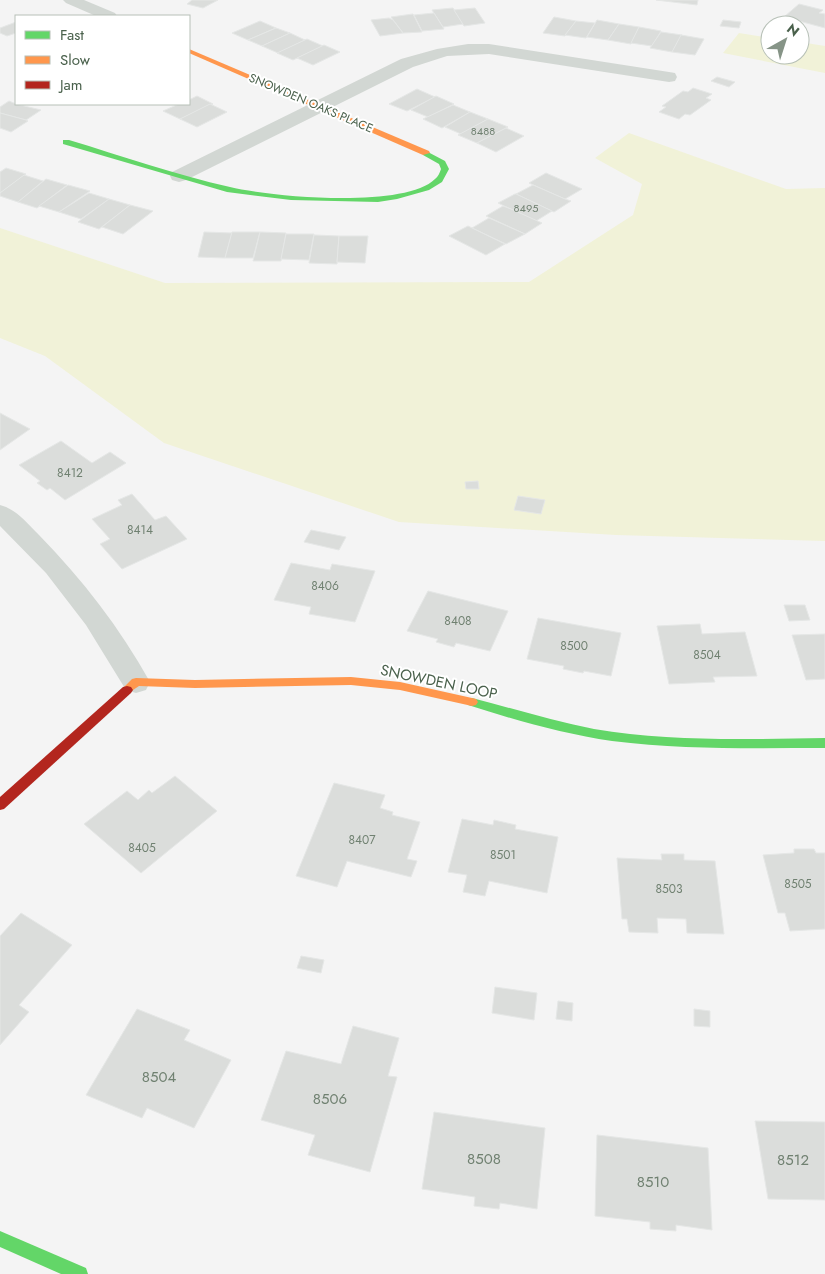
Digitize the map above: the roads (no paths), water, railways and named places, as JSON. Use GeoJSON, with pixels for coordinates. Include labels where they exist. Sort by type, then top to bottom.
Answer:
{"type":"FeatureCollection","features":[{"type":"Feature","properties":{"kind":"street"},"geometry":{"type":"LineString","coordinates":[[71,0],[107,15]]}},
{"type":"Feature","properties":{"kind":"street"},"geometry":{"type":"LineString","coordinates":[[66,142],[179,176],[407,63],[426,55],[455,50],[489,49],[669,77]]}},
{"type":"Feature","properties":{"kind":"street","name":"SNOWDEN OAKS PLACE"},"geometry":{"type":"LineString","coordinates":[[179,176],[249,193],[291,198],[378,200],[415,192],[439,180],[445,169],[442,163],[434,157],[190,51]]}},
{"type":"Feature","properties":{"kind":"street"},"geometry":{"type":"LineString","coordinates":[[0,513],[55,567],[96,618],[136,682],[0,805]]}},
{"type":"Feature","properties":{"kind":"street","name":"SNOWDEN LOOP"},"geometry":{"type":"LineString","coordinates":[[136,682],[202,684],[369,682],[401,686],[553,725],[610,736],[689,743],[825,743]]}},
{"type":"Feature","properties":{"kind":"street"},"geometry":{"type":"LineString","coordinates":[[0,1239],[80,1274]]}}]}
